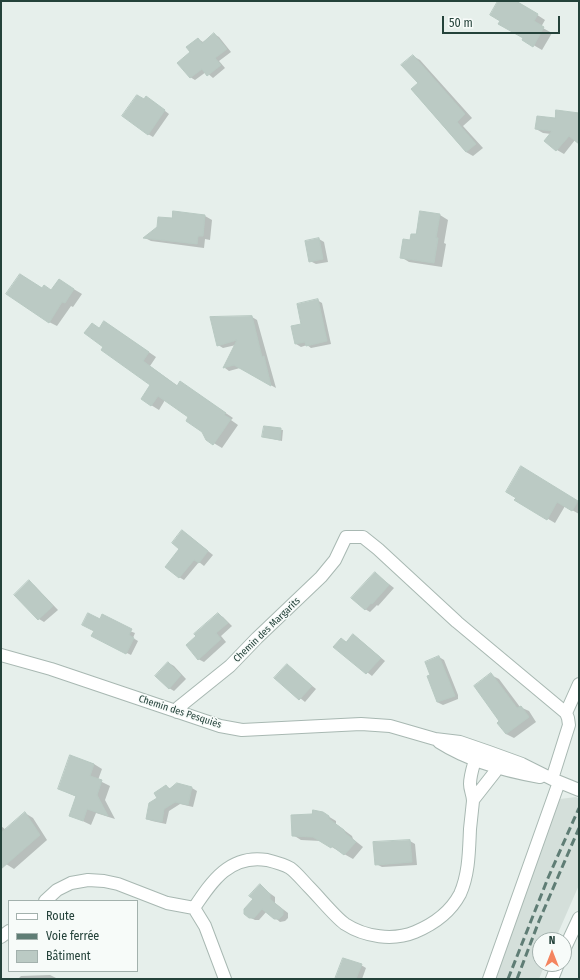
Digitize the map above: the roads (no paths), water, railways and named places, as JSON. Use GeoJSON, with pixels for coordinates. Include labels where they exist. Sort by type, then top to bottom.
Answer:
{"type":"FeatureCollection","features":[{"type":"Feature","properties":{"kind":"street","name":"Chemin des Margarits"},"geometry":{"type":"LineString","coordinates":[[177,712],[179,707],[230,666],[321,577],[335,560],[346,537],[364,537],[378,548],[456,622],[566,713]]}},
{"type":"Feature","properties":{"kind":"street","name":"Chemin des Pesquiès"},"geometry":{"type":"LineString","coordinates":[[1,655],[51,669],[220,726],[242,730],[361,724],[390,726],[435,739],[460,742],[522,764],[579,790]]}},
{"type":"Feature","properties":{"kind":"street"},"geometry":{"type":"LineString","coordinates":[[489,979],[556,780],[569,725],[566,713],[579,684]]}},
{"type":"Feature","properties":{"kind":"street","name":"Chemin des Pesquiès"},"geometry":{"type":"LineString","coordinates":[[435,739],[453,750],[475,760],[525,775],[556,780]]}},
{"type":"Feature","properties":{"kind":"street"},"geometry":{"type":"LineString","coordinates":[[194,908],[207,889],[220,874],[233,864],[248,860],[262,860],[277,862],[291,868],[344,923],[359,931],[377,936],[394,937],[413,933],[429,926],[444,916],[454,905],[460,893],[465,881],[468,866],[473,800],[470,784],[472,770],[475,760],[489,752],[496,767],[495,772],[473,800]]}},
{"type":"Feature","properties":{"kind":"street"},"geometry":{"type":"LineString","coordinates":[[45,900],[57,890],[71,883],[88,880],[118,884],[167,903],[194,908],[205,926],[225,979]]}},
{"type":"Feature","properties":{"kind":"street"},"geometry":{"type":"LineString","coordinates":[[572,933],[579,918]]}},
{"type":"Feature","properties":{"kind":"railway"},"geometry":{"type":"LineString","coordinates":[[508,979],[548,878],[579,808]]}},
{"type":"Feature","properties":{"kind":"railway"},"geometry":{"type":"LineString","coordinates":[[517,979],[539,921],[579,828]]}}]}
